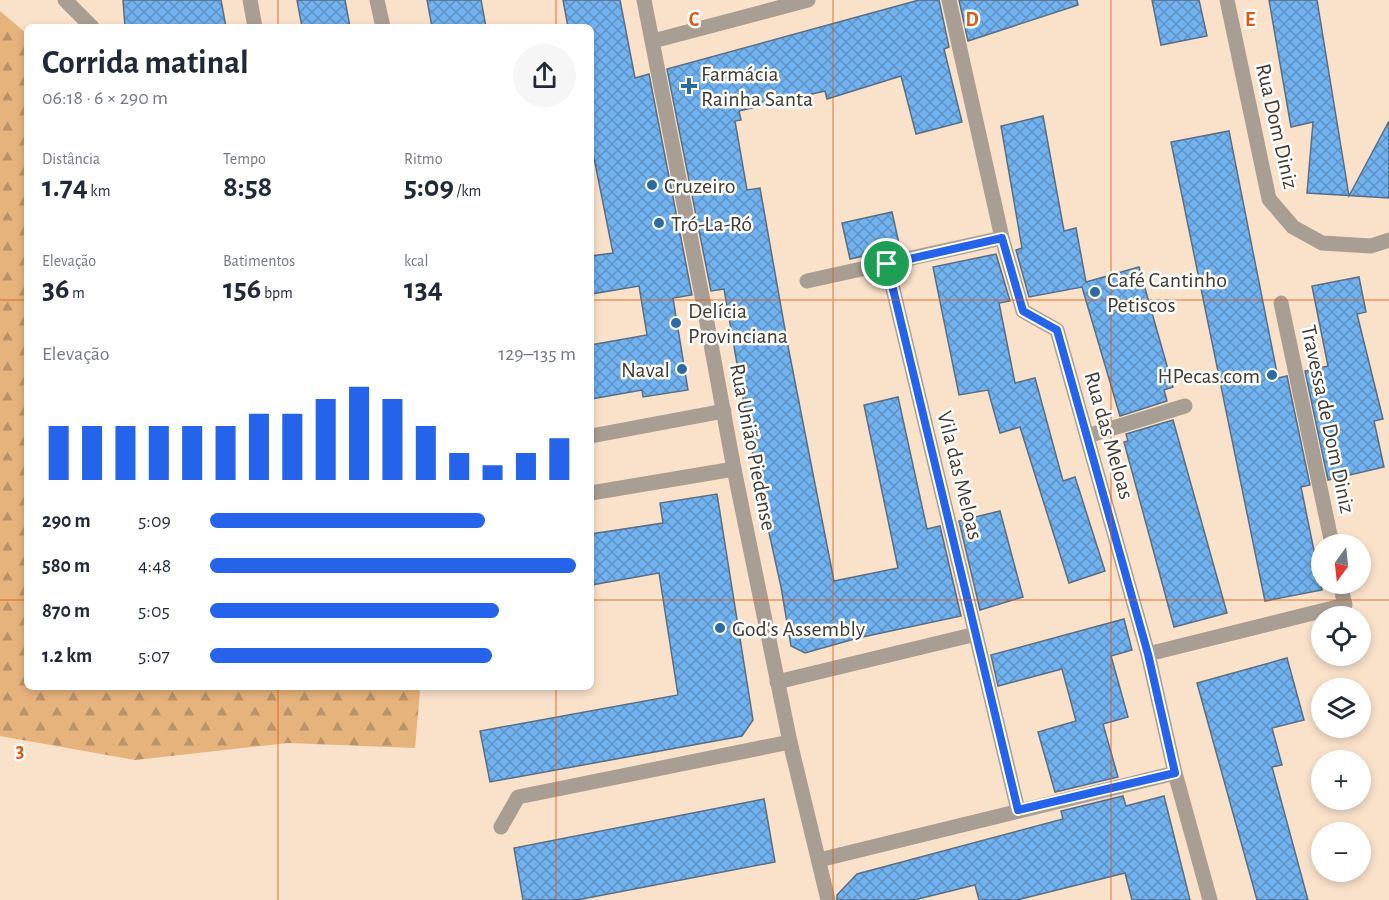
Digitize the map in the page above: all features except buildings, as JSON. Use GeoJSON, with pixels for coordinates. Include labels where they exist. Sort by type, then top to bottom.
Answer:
{"type":"FeatureCollection","features":[{"type":"Feature","properties":{"kind":"street"},"geometry":{"type":"LineString","coordinates":[[65,0],[89,24]]}},
{"type":"Feature","properties":{"kind":"street"},"geometry":{"type":"LineString","coordinates":[[250,0],[254,24]]}},
{"type":"Feature","properties":{"kind":"street"},"geometry":{"type":"LineString","coordinates":[[377,0],[382,24]]}},
{"type":"Feature","properties":{"kind":"street","name":"Rua União Piedense"},"geometry":{"type":"LineString","coordinates":[[644,0],[777,682],[828,900]]}},
{"type":"Feature","properties":{"kind":"street"},"geometry":{"type":"LineString","coordinates":[[653,41],[808,0]]}},
{"type":"Feature","properties":{"kind":"street","name":"Rua das Meloas"},"geometry":{"type":"LineString","coordinates":[[950,0],[1002,238],[1023,311],[1057,330],[1148,654],[1175,773],[1210,900]]}},
{"type":"Feature","properties":{"kind":"street","name":"Rua Dom Diniz"},"geometry":{"type":"LineString","coordinates":[[1227,0],[1269,199],[1293,227],[1322,243],[1371,246],[1389,240]]}},
{"type":"Feature","properties":{"kind":"street"},"geometry":{"type":"LineString","coordinates":[[807,281],[1002,238]]}},
{"type":"Feature","properties":{"kind":"street","name":"Vila das Meloas"},"geometry":{"type":"LineString","coordinates":[[887,264],[1018,810]]}},
{"type":"Feature","properties":{"kind":"street","name":"Travessa de Dom Diniz"},"geometry":{"type":"LineString","coordinates":[[1281,303],[1330,534]]}},
{"type":"Feature","properties":{"kind":"street"},"geometry":{"type":"LineString","coordinates":[[1087,436],[1185,406]]}},
{"type":"Feature","properties":{"kind":"street"},"geometry":{"type":"LineString","coordinates":[[594,435],[724,411]]}},
{"type":"Feature","properties":{"kind":"street"},"geometry":{"type":"LineString","coordinates":[[594,492],[734,469]]}},
{"type":"Feature","properties":{"kind":"street"},"geometry":{"type":"LineString","coordinates":[[1148,654],[1345,605],[1342,594]]}},
{"type":"Feature","properties":{"kind":"street"},"geometry":{"type":"LineString","coordinates":[[777,682],[976,634]]}},
{"type":"Feature","properties":{"kind":"street"},"geometry":{"type":"LineString","coordinates":[[501,827],[518,796],[790,742]]}},
{"type":"Feature","properties":{"kind":"street"},"geometry":{"type":"LineString","coordinates":[[819,860],[1175,773]]}},
{"type":"Feature","properties":{"kind":"green space"},"geometry":{"type":"Polygon","coordinates":[[[0,11],[24,31],[24,690],[420,690],[420,692],[415,748],[288,743],[135,760],[0,736],[0,11]]]}},
{"type":"Feature","properties":{"kind":"place","name":"Farmácia Rainha Santa"},"geometry":{"type":"Point","coordinates":[689,86]}},
{"type":"Feature","properties":{"kind":"place","name":"Cruzeiro"},"geometry":{"type":"Point","coordinates":[652,185]}},
{"type":"Feature","properties":{"kind":"place","name":"Tró-La-Ró"},"geometry":{"type":"Point","coordinates":[659,223]}},
{"type":"Feature","properties":{"kind":"place","name":"Café Cantinho Petiscos"},"geometry":{"type":"Point","coordinates":[1095,292]}},
{"type":"Feature","properties":{"kind":"place","name":"Delícia Provinciana"},"geometry":{"type":"Point","coordinates":[676,323]}},
{"type":"Feature","properties":{"kind":"place","name":"Naval"},"geometry":{"type":"Point","coordinates":[682,369]}},
{"type":"Feature","properties":{"kind":"place","name":"HPecas.com"},"geometry":{"type":"Point","coordinates":[1272,375]}},
{"type":"Feature","properties":{"kind":"place","name":"God's Assembly"},"geometry":{"type":"Point","coordinates":[720,628]}},
{"type":"Feature","properties":{"kind":"route"},"geometry":{"type":"LineString","coordinates":[[1002,238],[1023,311],[1057,330],[1148,654],[1175,773],[1018,810],[887,264],[1002,238]]}}]}
